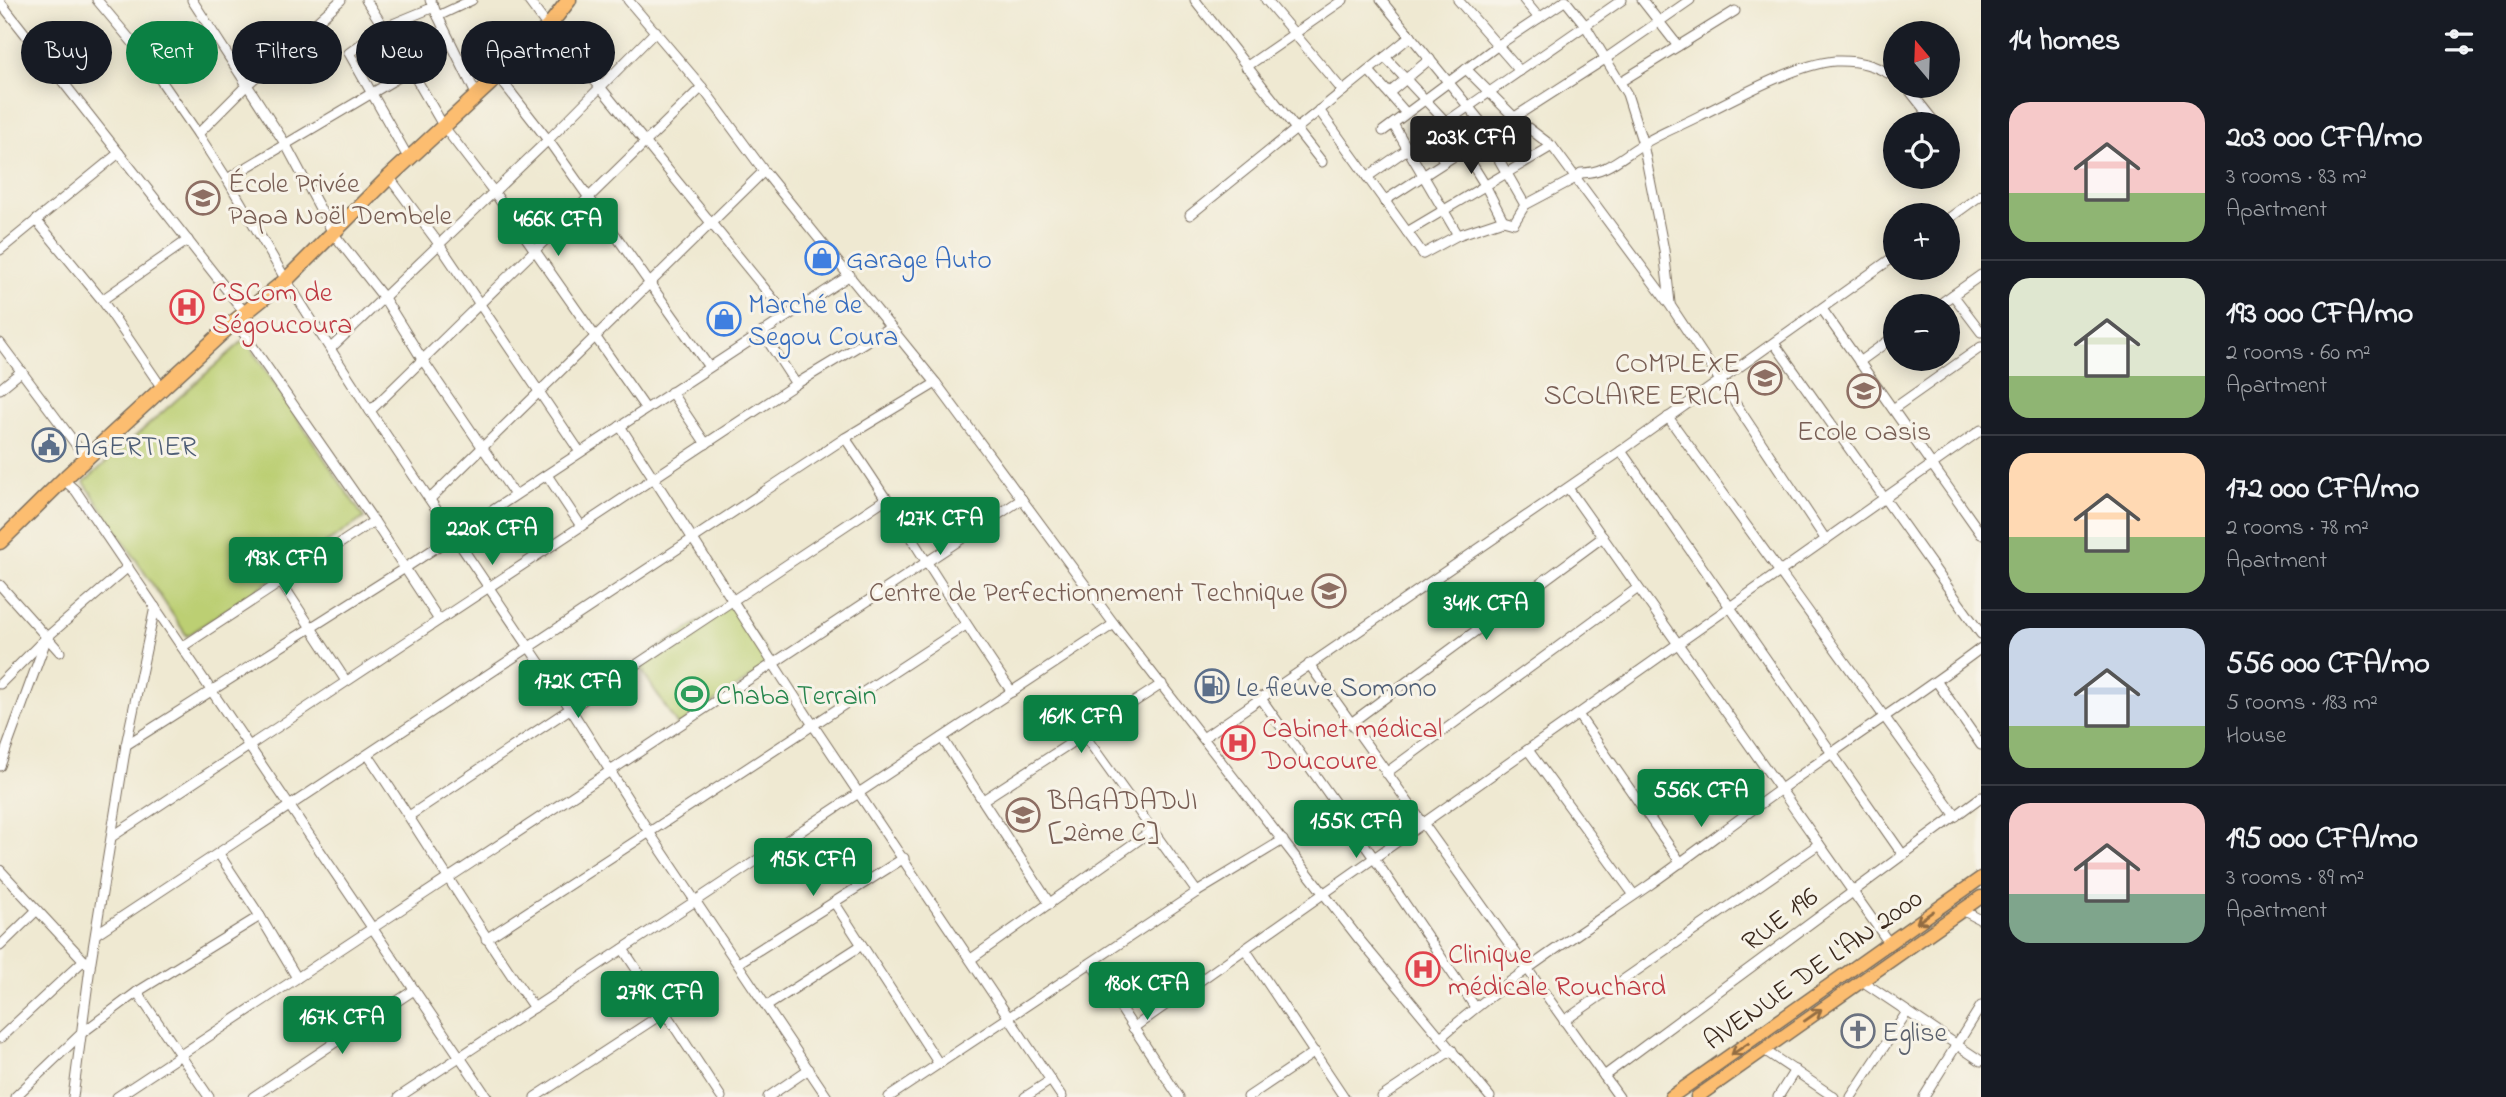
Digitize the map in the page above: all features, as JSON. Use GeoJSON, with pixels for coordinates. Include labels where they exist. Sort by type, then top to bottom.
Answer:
{"type":"FeatureCollection","features":[{"type":"Feature","properties":{"kind":"highway"},"geometry":{"type":"LineString","coordinates":[[553,21],[569,0]]}},
{"type":"Feature","properties":{"kind":"highway"},"geometry":{"type":"LineString","coordinates":[[0,542],[162,388],[240,317],[286,280],[389,177],[490,84]]}},
{"type":"Feature","properties":{"kind":"main road","name":"AVENUE DE L'AN 2000"},"geometry":{"type":"LineString","coordinates":[[1671,1097],[1981,877]]}},
{"type":"Feature","properties":{"kind":"main road","name":"AVENUE DE L'AN 2000"},"geometry":{"type":"LineString","coordinates":[[1697,1097],[1981,897]]}},
{"type":"Feature","properties":{"kind":"street"},"geometry":{"type":"LineString","coordinates":[[97,0],[144,57],[198,134],[286,280],[370,411],[431,498],[570,708],[609,772],[827,1097]]}},
{"type":"Feature","properties":{"kind":"street"},"geometry":{"type":"LineString","coordinates":[[198,134],[247,85],[341,0]]}},
{"type":"Feature","properties":{"kind":"street"},"geometry":{"type":"LineString","coordinates":[[366,0],[379,21]]}},
{"type":"Feature","properties":{"kind":"street"},"geometry":{"type":"LineString","coordinates":[[401,21],[434,8],[472,0]]}},
{"type":"Feature","properties":{"kind":"street"},"geometry":{"type":"LineString","coordinates":[[528,0],[544,21]]}},
{"type":"Feature","properties":{"kind":"street"},"geometry":{"type":"LineString","coordinates":[[628,0],[702,87],[764,171],[936,383],[1114,624],[1325,894],[1490,1097]]}},
{"type":"Feature","properties":{"kind":"street"},"geometry":{"type":"LineString","coordinates":[[1195,0],[1322,162]]}},
{"type":"Feature","properties":{"kind":"street"},"geometry":{"type":"LineString","coordinates":[[1266,0],[1343,91]]}},
{"type":"Feature","properties":{"kind":"street"},"geometry":{"type":"LineString","coordinates":[[1246,66],[1343,0]]}},
{"type":"Feature","properties":{"kind":"street"},"geometry":{"type":"LineString","coordinates":[[1396,0],[1384,3],[1488,135],[1505,174],[1525,205]]}},
{"type":"Feature","properties":{"kind":"street"},"geometry":{"type":"LineString","coordinates":[[1458,0],[1520,71]]}},
{"type":"Feature","properties":{"kind":"street"},"geometry":{"type":"LineString","coordinates":[[1524,0],[1539,18]]}},
{"type":"Feature","properties":{"kind":"street"},"geometry":{"type":"LineString","coordinates":[[1383,131],[1465,69],[1565,0],[1585,26],[1627,94],[1643,144],[1664,250],[1670,304]]}},
{"type":"Feature","properties":{"kind":"street"},"geometry":{"type":"LineString","coordinates":[[1367,177],[1622,0]]}},
{"type":"Feature","properties":{"kind":"street"},"geometry":{"type":"LineString","coordinates":[[1642,0],[1678,46]]}},
{"type":"Feature","properties":{"kind":"street"},"geometry":{"type":"LineString","coordinates":[[1384,201],[1605,59],[1690,0]]}},
{"type":"Feature","properties":{"kind":"street"},"geometry":{"type":"LineString","coordinates":[[194,1],[286,145],[333,233],[384,298],[422,359],[516,495]]}},
{"type":"Feature","properties":{"kind":"street"},"geometry":{"type":"LineString","coordinates":[[0,2],[188,240],[439,620]]}},
{"type":"Feature","properties":{"kind":"street"},"geometry":{"type":"LineString","coordinates":[[434,8],[477,96]]}},
{"type":"Feature","properties":{"kind":"street"},"geometry":{"type":"LineString","coordinates":[[1620,82],[1735,11]]}},
{"type":"Feature","properties":{"kind":"street"},"geometry":{"type":"LineString","coordinates":[[331,348],[548,140],[656,31]]}},
{"type":"Feature","properties":{"kind":"street"},"geometry":{"type":"LineString","coordinates":[[1190,215],[1411,36]]}},
{"type":"Feature","properties":{"kind":"street"},"geometry":{"type":"LineString","coordinates":[[356,48],[349,53],[356,66]]}},
{"type":"Feature","properties":{"kind":"street"},"geometry":{"type":"LineString","coordinates":[[1385,57],[1446,121],[1503,220]]}},
{"type":"Feature","properties":{"kind":"street"},"geometry":{"type":"LineString","coordinates":[[1389,93],[1430,59]]}},
{"type":"Feature","properties":{"kind":"street"},"geometry":{"type":"LineString","coordinates":[[1319,110],[1423,254],[1458,235],[1503,220],[1514,223],[1525,205],[1581,173],[1596,173],[1643,144],[1748,92],[1813,64],[1837,61],[1874,65],[1883,71]]}},
{"type":"Feature","properties":{"kind":"street"},"geometry":{"type":"LineString","coordinates":[[1465,69],[1515,118],[1552,146],[1574,179],[1670,304],[1826,540]]}},
{"type":"Feature","properties":{"kind":"street"},"geometry":{"type":"LineString","coordinates":[[1369,71],[1406,113]]}},
{"type":"Feature","properties":{"kind":"street"},"geometry":{"type":"LineString","coordinates":[[366,84],[409,159]]}},
{"type":"Feature","properties":{"kind":"street"},"geometry":{"type":"LineString","coordinates":[[227,179],[389,84]]}},
{"type":"Feature","properties":{"kind":"street"},"geometry":{"type":"LineString","coordinates":[[419,84],[444,127],[494,192],[646,409]]}},
{"type":"Feature","properties":{"kind":"street"},"geometry":{"type":"LineString","coordinates":[[504,84],[548,140],[709,367]]}},
{"type":"Feature","properties":{"kind":"street"},"geometry":{"type":"LineString","coordinates":[[598,84],[787,316]]}},
{"type":"Feature","properties":{"kind":"street"},"geometry":{"type":"LineString","coordinates":[[370,411],[702,87]]}},
{"type":"Feature","properties":{"kind":"street"},"geometry":{"type":"LineString","coordinates":[[1915,98],[1927,112]]}},
{"type":"Feature","properties":{"kind":"street"},"geometry":{"type":"LineString","coordinates":[[1393,124],[1458,235]]}},
{"type":"Feature","properties":{"kind":"street"},"geometry":{"type":"LineString","coordinates":[[1427,134],[1445,162]]}},
{"type":"Feature","properties":{"kind":"street"},"geometry":{"type":"LineString","coordinates":[[1407,232],[1552,146]]}},
{"type":"Feature","properties":{"kind":"street"},"geometry":{"type":"LineString","coordinates":[[0,250],[119,153]]}},
{"type":"Feature","properties":{"kind":"street"},"geometry":{"type":"LineString","coordinates":[[431,498],[764,171]]}},
{"type":"Feature","properties":{"kind":"street"},"geometry":{"type":"LineString","coordinates":[[389,177],[480,303],[580,452]]}},
{"type":"Feature","properties":{"kind":"street"},"geometry":{"type":"LineString","coordinates":[[1960,210],[1981,195]]}},
{"type":"Feature","properties":{"kind":"street"},"geometry":{"type":"LineString","coordinates":[[36,220],[102,300],[162,388]]}},
{"type":"Feature","properties":{"kind":"street"},"geometry":{"type":"LineString","coordinates":[[102,300],[188,240]]}},
{"type":"Feature","properties":{"kind":"street"},"geometry":{"type":"LineString","coordinates":[[1203,738],[1568,488],[1883,265]]}},
{"type":"Feature","properties":{"kind":"street"},"geometry":{"type":"LineString","coordinates":[[127,745],[405,568],[850,275]]}},
{"type":"Feature","properties":{"kind":"street"},"geometry":{"type":"LineString","coordinates":[[1954,294],[1981,275]]}},
{"type":"Feature","properties":{"kind":"street"},"geometry":{"type":"LineString","coordinates":[[1960,304],[1981,332]]}},
{"type":"Feature","properties":{"kind":"street"},"geometry":{"type":"LineString","coordinates":[[1822,309],[1981,534]]}},
{"type":"Feature","properties":{"kind":"street"},"geometry":{"type":"LineString","coordinates":[[113,836],[796,384],[890,327]]}},
{"type":"Feature","properties":{"kind":"street"},"geometry":{"type":"LineString","coordinates":[[762,332],[796,384]]}},
{"type":"Feature","properties":{"kind":"street"},"geometry":{"type":"LineString","coordinates":[[0,343],[86,458]]}},
{"type":"Feature","properties":{"kind":"street"},"geometry":{"type":"LineString","coordinates":[[1774,343],[1981,634]]}},
{"type":"Feature","properties":{"kind":"street"},"geometry":{"type":"LineString","coordinates":[[1859,362],[1883,345]]}},
{"type":"Feature","properties":{"kind":"street"},"geometry":{"type":"LineString","coordinates":[[1893,410],[1981,347]]}},
{"type":"Feature","properties":{"kind":"street"},"geometry":{"type":"LineString","coordinates":[[0,389],[22,371]]}},
{"type":"Feature","properties":{"kind":"street"},"geometry":{"type":"LineString","coordinates":[[96,934],[845,438],[936,383]]}},
{"type":"Feature","properties":{"kind":"street"},"geometry":{"type":"LineString","coordinates":[[671,392],[706,444]]}},
{"type":"Feature","properties":{"kind":"street"},"geometry":{"type":"LineString","coordinates":[[1668,418],[1955,816]]}},
{"type":"Feature","properties":{"kind":"street"},"geometry":{"type":"LineString","coordinates":[[620,426],[813,725],[1062,1097]]}},
{"type":"Feature","properties":{"kind":"street"},"geometry":{"type":"LineString","coordinates":[[1133,1028],[1981,430]]}},
{"type":"Feature","properties":{"kind":"street"},"geometry":{"type":"LineString","coordinates":[[845,438],[887,498],[925,562],[1012,692]]}},
{"type":"Feature","properties":{"kind":"street"},"geometry":{"type":"LineString","coordinates":[[1621,451],[1903,855]]}},
{"type":"Feature","properties":{"kind":"street"},"geometry":{"type":"LineString","coordinates":[[547,475],[581,526]]}},
{"type":"Feature","properties":{"kind":"street"},"geometry":{"type":"LineString","coordinates":[[64,480],[76,491],[487,1097]]}},
{"type":"Feature","properties":{"kind":"street"},"geometry":{"type":"LineString","coordinates":[[1568,488],[1889,943]]}},
{"type":"Feature","properties":{"kind":"street"},"geometry":{"type":"LineString","coordinates":[[409,816],[887,498]]}},
{"type":"Feature","properties":{"kind":"street"},"geometry":{"type":"LineString","coordinates":[[117,1097],[1022,499]]}},
{"type":"Feature","properties":{"kind":"street"},"geometry":{"type":"LineString","coordinates":[[182,647],[374,521]]}},
{"type":"Feature","properties":{"kind":"street"},"geometry":{"type":"LineString","coordinates":[[1351,723],[1603,537]]}},
{"type":"Feature","properties":{"kind":"street"},"geometry":{"type":"LineString","coordinates":[[0,684],[47,637],[128,567]]}},
{"type":"Feature","properties":{"kind":"street"},"geometry":{"type":"LineString","coordinates":[[281,582],[346,681]]}},
{"type":"Feature","properties":{"kind":"street"},"geometry":{"type":"LineString","coordinates":[[0,585],[60,652]]}},
{"type":"Feature","properties":{"kind":"street"},"geometry":{"type":"LineString","coordinates":[[1386,774],[1638,588]]}},
{"type":"Feature","properties":{"kind":"street"},"geometry":{"type":"LineString","coordinates":[[73,1097],[82,1033],[87,963],[96,934],[127,745],[155,607]]}},
{"type":"Feature","properties":{"kind":"street"},"geometry":{"type":"LineString","coordinates":[[399,1097],[1114,624]]}},
{"type":"Feature","properties":{"kind":"street"},"geometry":{"type":"LineString","coordinates":[[486,939],[966,625]]}},
{"type":"Feature","properties":{"kind":"street"},"geometry":{"type":"LineString","coordinates":[[0,766],[47,637]]}},
{"type":"Feature","properties":{"kind":"street"},"geometry":{"type":"LineString","coordinates":[[1442,1036],[1475,1007],[1527,969],[1681,863],[1780,789],[1981,648]]}},
{"type":"Feature","properties":{"kind":"street"},"geometry":{"type":"LineString","coordinates":[[1309,664],[1619,1097]]}},
{"type":"Feature","properties":{"kind":"street"},"geometry":{"type":"LineString","coordinates":[[1937,681],[1981,745]]}},
{"type":"Feature","properties":{"kind":"street"},"geometry":{"type":"LineString","coordinates":[[983,800],[1162,684]]}},
{"type":"Feature","properties":{"kind":"street"},"geometry":{"type":"LineString","coordinates":[[1260,697],[1475,1007]]}},
{"type":"Feature","properties":{"kind":"street"},"geometry":{"type":"LineString","coordinates":[[1579,716],[1681,863]]}},
{"type":"Feature","properties":{"kind":"street"},"geometry":{"type":"LineString","coordinates":[[1084,735],[1197,892]]}},
{"type":"Feature","properties":{"kind":"street"},"geometry":{"type":"LineString","coordinates":[[942,738],[1050,904]]}},
{"type":"Feature","properties":{"kind":"street"},"geometry":{"type":"LineString","coordinates":[[1528,750],[1634,895]]}},
{"type":"Feature","properties":{"kind":"street"},"geometry":{"type":"LineString","coordinates":[[368,755],[486,939],[534,1008]]}},
{"type":"Feature","properties":{"kind":"street","name":"RUE 196"},"geometry":{"type":"LineString","coordinates":[[1604,1076],[1981,797]]}},
{"type":"Feature","properties":{"kind":"street"},"geometry":{"type":"LineString","coordinates":[[971,959],[1154,829]]}},
{"type":"Feature","properties":{"kind":"street"},"geometry":{"type":"LineString","coordinates":[[889,1097],[1197,892],[1283,840]]}},
{"type":"Feature","properties":{"kind":"street"},"geometry":{"type":"LineString","coordinates":[[1564,1021],[1819,844]]}},
{"type":"Feature","properties":{"kind":"street"},"geometry":{"type":"LineString","coordinates":[[219,854],[297,978]]}},
{"type":"Feature","properties":{"kind":"street"},"geometry":{"type":"LineString","coordinates":[[738,963],[904,858]]}},
{"type":"Feature","properties":{"kind":"street"},"geometry":{"type":"LineString","coordinates":[[0,870],[87,963]]}},
{"type":"Feature","properties":{"kind":"street"},"geometry":{"type":"LineString","coordinates":[[834,902],[939,1064]]}},
{"type":"Feature","properties":{"kind":"street"},"geometry":{"type":"LineString","coordinates":[[0,946],[37,910]]}},
{"type":"Feature","properties":{"kind":"street"},"geometry":{"type":"LineString","coordinates":[[1962,910],[1981,920]]}},
{"type":"Feature","properties":{"kind":"street"},"geometry":{"type":"LineString","coordinates":[[15,1097],[82,1033],[137,992],[260,916]]}},
{"type":"Feature","properties":{"kind":"street"},"geometry":{"type":"LineString","coordinates":[[767,1006],[862,945]]}},
{"type":"Feature","properties":{"kind":"street"},"geometry":{"type":"LineString","coordinates":[[623,949],[721,1097]]}},
{"type":"Feature","properties":{"kind":"street"},"geometry":{"type":"LineString","coordinates":[[1245,949],[1344,1097]]}},
{"type":"Feature","properties":{"kind":"street"},"geometry":{"type":"LineString","coordinates":[[0,1038],[87,963]]}},
{"type":"Feature","properties":{"kind":"street"},"geometry":{"type":"LineString","coordinates":[[1091,963],[1180,1097]]}},
{"type":"Feature","properties":{"kind":"street"},"geometry":{"type":"LineString","coordinates":[[1862,981],[1981,1061]]}},
{"type":"Feature","properties":{"kind":"street"},"geometry":{"type":"LineString","coordinates":[[253,1097],[414,990]]}},
{"type":"Feature","properties":{"kind":"street"},"geometry":{"type":"LineString","coordinates":[[137,992],[209,1097]]}},
{"type":"Feature","properties":{"kind":"street"},"geometry":{"type":"LineString","coordinates":[[1925,1097],[1981,1006]]}},
{"type":"Feature","properties":{"kind":"street"},"geometry":{"type":"LineString","coordinates":[[535,1097],[665,1012]]}},
{"type":"Feature","properties":{"kind":"street"},"geometry":{"type":"LineString","coordinates":[[1851,1097],[1907,1012]]}},
{"type":"Feature","properties":{"kind":"street"},"geometry":{"type":"LineString","coordinates":[[1382,1097],[1452,1050]]}},
{"type":"Feature","properties":{"kind":"street"},"geometry":{"type":"LineString","coordinates":[[1764,1050],[1834,1097]]}},
{"type":"Feature","properties":{"kind":"street"},"geometry":{"type":"LineString","coordinates":[[1248,1097],[1315,1052]]}},
{"type":"Feature","properties":{"kind":"street"},"geometry":{"type":"LineString","coordinates":[[768,1097],[809,1069]]}},
{"type":"Feature","properties":{"kind":"street"},"geometry":{"type":"LineString","coordinates":[[1778,1097],[1795,1070]]}},
{"type":"Feature","properties":{"kind":"street"},"geometry":{"type":"LineString","coordinates":[[1025,1097],[1051,1080]]}},
{"type":"Feature","properties":{"kind":"green space"},"geometry":{"type":"Polygon","coordinates":[[[245,339],[364,518],[187,636],[84,482],[245,339]]]}},
{"type":"Feature","properties":{"kind":"green space","name":"Chaba Terrain"},"geometry":{"type":"Polygon","coordinates":[[[732,600],[773,663],[678,726],[637,663],[732,600]]]}},
{"type":"Feature","properties":{"kind":"place","name":"École Privée Papa Noël Dembele"},"geometry":{"type":"Point","coordinates":[203,198]}},
{"type":"Feature","properties":{"kind":"place","name":"Garage Auto"},"geometry":{"type":"Point","coordinates":[822,258]}},
{"type":"Feature","properties":{"kind":"place","name":"CSCom de Ségoucoura"},"geometry":{"type":"Point","coordinates":[187,307]}},
{"type":"Feature","properties":{"kind":"place","name":"Marché de Segou Coura"},"geometry":{"type":"Point","coordinates":[724,319]}},
{"type":"Feature","properties":{"kind":"place","name":"COMPLEXE SCOLAIRE ERICA"},"geometry":{"type":"Point","coordinates":[1765,378]}},
{"type":"Feature","properties":{"kind":"place","name":"Ecole Oasis"},"geometry":{"type":"Point","coordinates":[1864,391]}},
{"type":"Feature","properties":{"kind":"place","name":"AGERTIER"},"geometry":{"type":"Point","coordinates":[49,445]}},
{"type":"Feature","properties":{"kind":"place","name":"Centre de Perfectionnement Technique"},"geometry":{"type":"Point","coordinates":[1329,591]}},
{"type":"Feature","properties":{"kind":"place","name":"Le fleuve Somono"},"geometry":{"type":"Point","coordinates":[1212,686]}},
{"type":"Feature","properties":{"kind":"place","name":"Chaba Terrain"},"geometry":{"type":"Point","coordinates":[692,694]}},
{"type":"Feature","properties":{"kind":"place","name":"Cabinet médical Doucoure"},"geometry":{"type":"Point","coordinates":[1238,743]}},
{"type":"Feature","properties":{"kind":"place","name":"BAGADADJI [2ème C]"},"geometry":{"type":"Point","coordinates":[1023,815]}},
{"type":"Feature","properties":{"kind":"place","name":"Clinique médicale Rouchard"},"geometry":{"type":"Point","coordinates":[1423,969]}},
{"type":"Feature","properties":{"kind":"place","name":"Eglise"},"geometry":{"type":"Point","coordinates":[1858,1031]}}]}
